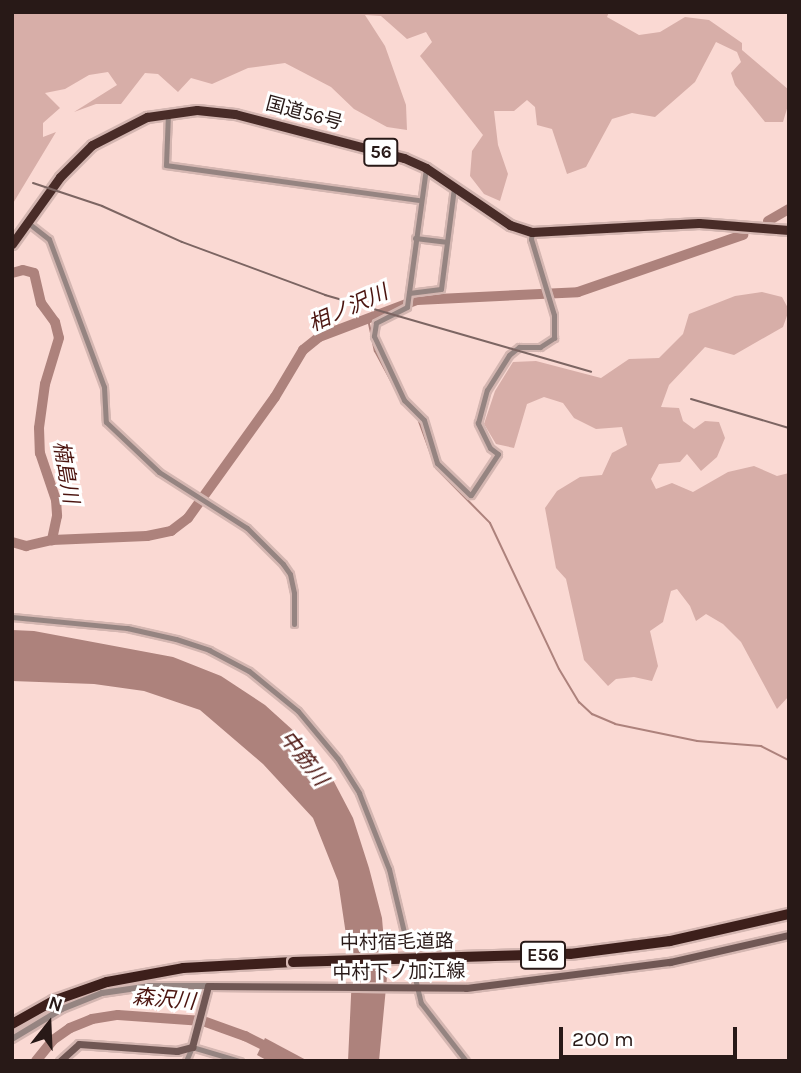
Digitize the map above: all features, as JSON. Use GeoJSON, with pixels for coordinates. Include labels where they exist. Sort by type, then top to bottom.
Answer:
{"type":"FeatureCollection","features":[{"type":"Feature","properties":{"kind":"highway","name":"国道56号"},"geometry":{"type":"LineString","coordinates":[[12,244],[60,177],[92,145],[124,126],[169,113],[216,110],[404,159],[426,168],[510,225],[532,232],[699,223],[789,230]]}},
{"type":"Feature","properties":{"kind":"highway","name":"中村宿毛道路"},"geometry":{"type":"LineString","coordinates":[[12,1024],[53,1001],[107,982],[183,968],[293,962],[495,958],[622,949],[719,932],[789,914]]}},
{"type":"Feature","properties":{"kind":"main road","name":"中村下ノ加江線"},"geometry":{"type":"LineString","coordinates":[[208,986],[410,990],[466,988],[670,962],[789,935]]}},
{"type":"Feature","properties":{"kind":"main road"},"geometry":{"type":"LineString","coordinates":[[60,1061],[79,1044],[177,1051],[193,1042],[208,986]]}},
{"type":"Feature","properties":{"kind":"street"},"geometry":{"type":"LineString","coordinates":[[169,113],[166,165],[419,200]]}},
{"type":"Feature","properties":{"kind":"street"},"geometry":{"type":"LineString","coordinates":[[426,168],[419,200],[407,307],[376,323],[374,336],[404,400],[424,420],[437,463],[470,495],[498,454],[490,448],[478,423],[487,390],[509,355],[519,347],[540,347],[554,338],[554,315],[531,239],[532,232]]}},
{"type":"Feature","properties":{"kind":"street"},"geometry":{"type":"LineString","coordinates":[[408,295],[441,289],[454,187]]}},
{"type":"Feature","properties":{"kind":"street"},"geometry":{"type":"LineString","coordinates":[[27,222],[49,239],[104,387],[106,422],[159,472],[247,528],[290,574],[294,593],[294,624]]}},
{"type":"Feature","properties":{"kind":"street"},"geometry":{"type":"LineString","coordinates":[[415,238],[446,242]]}},
{"type":"Feature","properties":{"kind":"street"},"geometry":{"type":"LineString","coordinates":[[12,617],[127,628],[176,639],[239,666],[277,691],[318,733],[359,793],[389,869],[421,1003],[466,1061]]}},
{"type":"Feature","properties":{"kind":"street"},"geometry":{"type":"LineString","coordinates":[[12,1039],[62,1009],[102,993],[150,986],[208,986]]}},
{"type":"Feature","properties":{"kind":"street"},"geometry":{"type":"LineString","coordinates":[[186,1061],[193,1042],[240,1061]]}},
{"type":"Feature","properties":{"kind":"shaded area"},"geometry":{"type":"Polygon","coordinates":[[[12,12],[609,12],[607,17],[639,35],[660,32],[685,17],[709,20],[742,43],[742,50],[789,90],[789,102],[783,122],[765,122],[735,85],[731,73],[741,62],[737,52],[716,42],[695,82],[655,117],[632,113],[612,119],[586,167],[567,174],[552,129],[537,125],[535,107],[527,100],[514,111],[494,111],[498,145],[508,174],[500,201],[484,194],[470,176],[472,151],[483,135],[420,56],[432,42],[426,32],[407,39],[381,16],[365,15],[385,46],[406,105],[407,130],[387,127],[354,109],[331,87],[285,63],[248,68],[212,84],[191,78],[178,92],[158,74],[145,73],[121,104],[96,104],[74,112],[117,85],[108,72],[89,75],[65,89],[45,93],[60,108],[43,123],[43,137],[56,132],[12,205],[12,12]]]}},
{"type":"Feature","properties":{"kind":"shaded area"},"geometry":{"type":"Polygon","coordinates":[[[762,292],[782,297],[789,310],[783,327],[734,355],[705,347],[669,385],[661,407],[679,408],[683,421],[694,429],[705,421],[719,422],[725,438],[717,457],[701,471],[687,454],[680,462],[659,464],[651,479],[656,489],[672,483],[693,492],[728,472],[754,466],[777,476],[789,473],[789,696],[777,709],[741,642],[723,624],[706,614],[696,621],[690,606],[677,589],[671,591],[663,622],[650,631],[658,666],[652,681],[634,677],[616,679],[608,686],[584,660],[566,579],[556,568],[545,508],[557,491],[580,477],[602,475],[612,453],[627,445],[622,427],[596,429],[574,418],[563,403],[544,397],[527,404],[514,448],[496,444],[484,424],[495,391],[513,362],[536,361],[601,378],[629,359],[659,358],[683,334],[689,314],[735,296],[762,292]]]}},
{"type":"Feature","properties":{"kind":"water","name":"中筋川"},"geometry":{"type":"Polygon","coordinates":[[[12,630],[34,631],[173,657],[221,676],[265,705],[296,733],[330,774],[353,818],[382,918],[387,977],[379,1061],[348,1061],[352,975],[338,881],[313,818],[263,764],[200,710],[144,691],[94,684],[12,681],[12,630]]]}},
{"type":"Feature","properties":{"kind":"water"},"geometry":{"type":"Polygon","coordinates":[[[265,1038],[308,1061],[268,1061],[257,1055],[265,1038]]]}},
{"type":"Feature","properties":{"kind":"waterway","name":"相ノ沢川"},"geometry":{"type":"LineString","coordinates":[[768,221],[789,209]]}},
{"type":"Feature","properties":{"kind":"waterway","name":"相ノ沢川"},"geometry":{"type":"LineString","coordinates":[[12,542],[26,546],[52,540],[147,536],[171,531],[188,518],[275,397],[303,350],[319,337],[417,300],[578,292],[743,235]]}},
{"type":"Feature","properties":{"kind":"waterway","name":"楠島川"},"geometry":{"type":"LineString","coordinates":[[12,273],[23,270],[34,273],[41,303],[55,322],[59,338],[45,384],[39,428],[40,453],[56,500],[57,516],[52,540]]}},
{"type":"Feature","properties":{"kind":"waterway"},"geometry":{"type":"LineString","coordinates":[[368,319],[375,351],[403,403]]}},
{"type":"Feature","properties":{"kind":"waterway"},"geometry":{"type":"LineString","coordinates":[[417,416],[436,468],[490,523],[559,669],[579,702],[592,714],[615,724],[697,741],[761,746],[789,760]]}},
{"type":"Feature","properties":{"kind":"waterway","name":"森沢川"},"geometry":{"type":"LineString","coordinates":[[36,1061],[53,1040],[70,1028],[92,1019],[118,1015],[203,1021],[245,1036],[295,1061]]}},
{"type":"Feature","properties":{"kind":"railway"},"geometry":{"type":"LineString","coordinates":[[33,183],[102,206],[182,242],[325,295],[591,372]]}},
{"type":"Feature","properties":{"kind":"railway"},"geometry":{"type":"LineString","coordinates":[[691,399],[789,428]]}}]}
